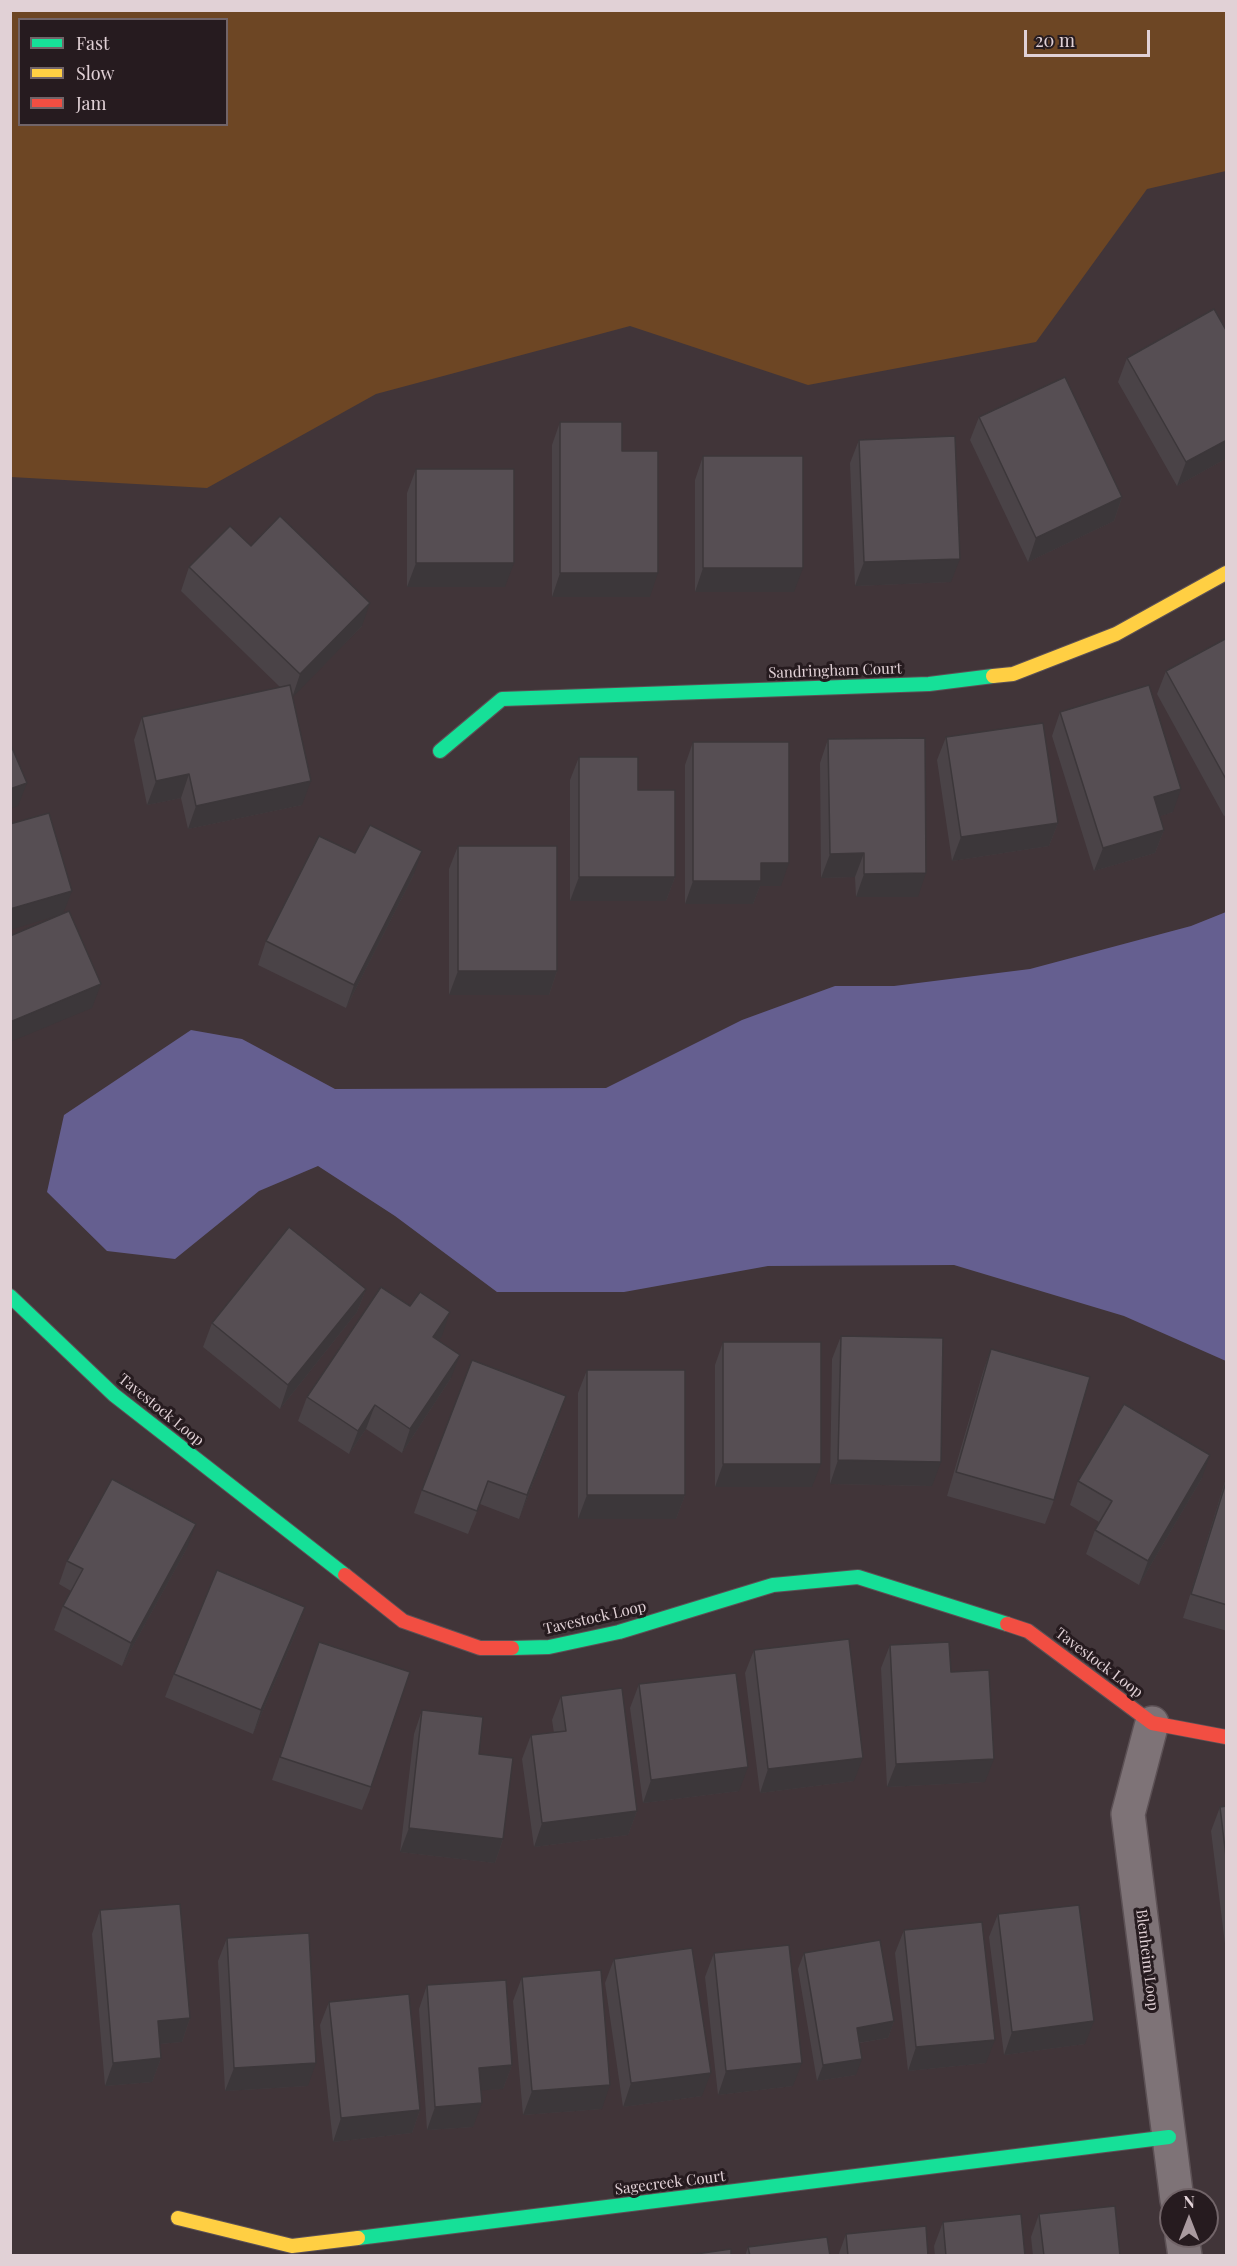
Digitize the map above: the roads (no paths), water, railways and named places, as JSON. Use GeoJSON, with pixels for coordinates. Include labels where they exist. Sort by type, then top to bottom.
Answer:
{"type":"FeatureCollection","features":[{"type":"Feature","properties":{"kind":"street","name":"Sandringham Court"},"geometry":{"type":"LineString","coordinates":[[440,751],[502,699],[929,684],[1013,674],[1116,634],[1227,573]]}},
{"type":"Feature","properties":{"kind":"street","name":"Tavestock Loop"},"geometry":{"type":"LineString","coordinates":[[10,1296],[114,1395],[402,1621],[480,1648],[549,1647],[619,1632],[773,1585],[858,1577],[1028,1631],[1152,1723],[1227,1737]]}},
{"type":"Feature","properties":{"kind":"street","name":"Blenheim Loop"},"geometry":{"type":"LineString","coordinates":[[1152,1723],[1128,1814],[1175,2188]]}},
{"type":"Feature","properties":{"kind":"street","name":"Sagecreek Court"},"geometry":{"type":"LineString","coordinates":[[178,2218],[292,2246],[1169,2138]]}}]}
